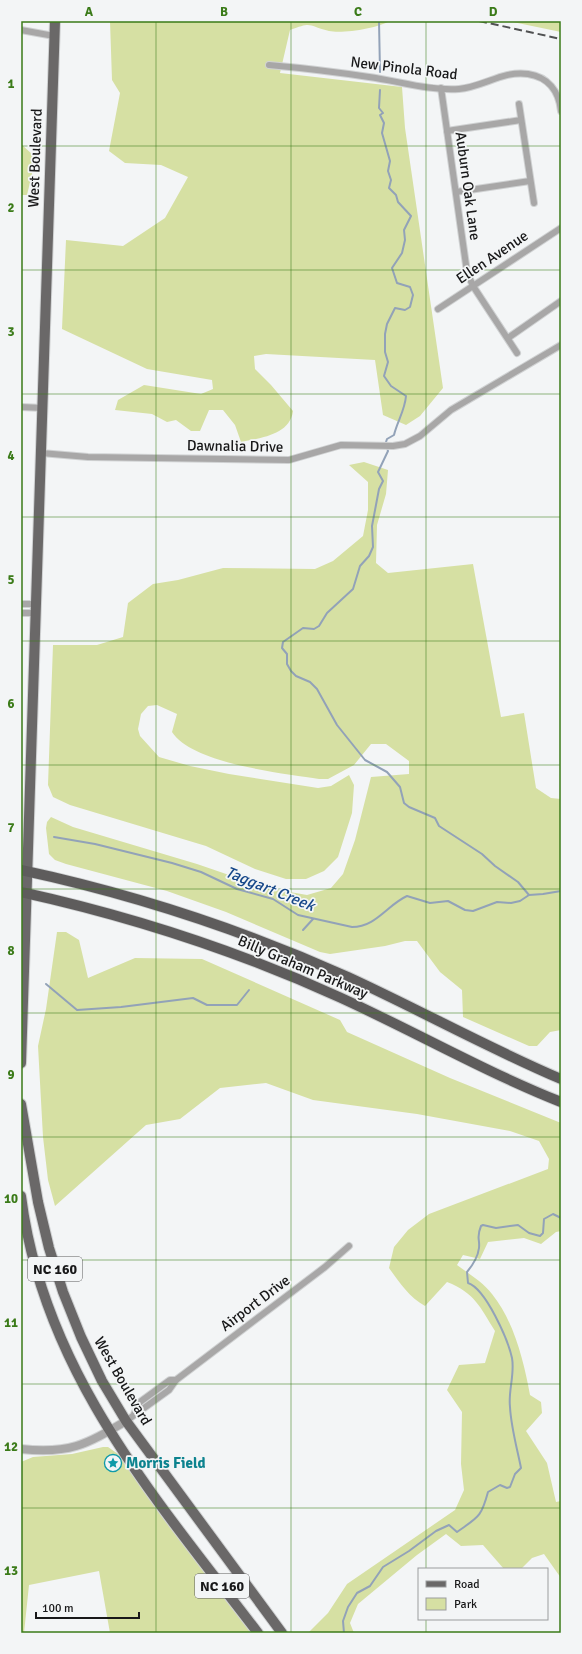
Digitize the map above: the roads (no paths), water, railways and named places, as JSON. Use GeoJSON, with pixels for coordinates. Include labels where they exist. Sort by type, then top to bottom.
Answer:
{"type":"FeatureCollection","features":[{"type":"Feature","properties":{"kind":"highway","name":"Billy Graham Parkway"},"geometry":{"type":"LineString","coordinates":[[24,870],[154,904],[253,938],[349,978],[483,1045],[561,1079]]}},
{"type":"Feature","properties":{"kind":"highway","name":"Billy Graham Parkway"},"geometry":{"type":"LineString","coordinates":[[24,892],[148,925],[245,958],[340,997],[474,1064],[561,1102]]}},
{"type":"Feature","properties":{"kind":"main road","name":"West Boulevard"},"geometry":{"type":"LineString","coordinates":[[21,1063],[24,870],[41,453],[55,21]]}},
{"type":"Feature","properties":{"kind":"main road","name":"West Boulevard"},"geometry":{"type":"LineString","coordinates":[[21,1104],[38,1202],[49,1248],[63,1292],[95,1366],[126,1421],[282,1633]]}},
{"type":"Feature","properties":{"kind":"main road","name":"NC 160"},"geometry":{"type":"LineString","coordinates":[[21,1196],[32,1253],[45,1299],[63,1345],[84,1388],[109,1431],[186,1539],[258,1633]]}},
{"type":"Feature","properties":{"kind":"street"},"geometry":{"type":"LineString","coordinates":[[21,30],[54,36]]}},
{"type":"Feature","properties":{"kind":"street","name":"New Pinola Road"},"geometry":{"type":"LineString","coordinates":[[269,65],[368,77],[441,88],[460,89],[479,85],[509,75],[528,74],[543,79],[553,87],[559,99],[561,111]]}},
{"type":"Feature","properties":{"kind":"street","name":"Auburn Oak Lane"},"geometry":{"type":"LineString","coordinates":[[441,88],[467,272],[473,286],[517,353]]}},
{"type":"Feature","properties":{"kind":"street"},"geometry":{"type":"LineString","coordinates":[[519,104],[534,203]]}},
{"type":"Feature","properties":{"kind":"street"},"geometry":{"type":"LineString","coordinates":[[447,131],[521,120]]}},
{"type":"Feature","properties":{"kind":"street"},"geometry":{"type":"LineString","coordinates":[[456,192],[530,181]]}},
{"type":"Feature","properties":{"kind":"street","name":"Ellen Avenue"},"geometry":{"type":"LineString","coordinates":[[438,309],[561,228]]}},
{"type":"Feature","properties":{"kind":"street"},"geometry":{"type":"LineString","coordinates":[[508,338],[561,301]]}},
{"type":"Feature","properties":{"kind":"street","name":"Dawnalia Drive"},"geometry":{"type":"LineString","coordinates":[[41,453],[88,457],[289,460],[341,445],[393,446],[405,444],[416,439],[451,410],[561,344]]}},
{"type":"Feature","properties":{"kind":"street"},"geometry":{"type":"LineString","coordinates":[[21,407],[42,408]]}},
{"type":"Feature","properties":{"kind":"street"},"geometry":{"type":"LineString","coordinates":[[21,604],[35,609]]}},
{"type":"Feature","properties":{"kind":"street"},"geometry":{"type":"LineString","coordinates":[[21,613],[35,609]]}},
{"type":"Feature","properties":{"kind":"street","name":"Airport Drive"},"geometry":{"type":"LineString","coordinates":[[21,1449],[54,1451],[73,1448],[126,1421],[169,1390],[176,1380],[325,1267],[349,1246]]}},
{"type":"Feature","properties":{"kind":"waterway"},"geometry":{"type":"LineString","coordinates":[[379,21],[380,72]]}},
{"type":"Feature","properties":{"kind":"waterway"},"geometry":{"type":"LineString","coordinates":[[380,90],[379,108],[383,113],[380,115],[384,123],[382,133],[390,161],[388,171],[391,180],[389,188],[396,195],[398,202],[411,216],[404,230],[405,240],[402,253],[392,268],[397,283],[410,287],[413,295],[410,307],[405,310],[395,308],[387,324],[385,334],[385,352],[388,362],[384,376],[391,386],[406,396],[394,435],[387,439],[386,442]]}},
{"type":"Feature","properties":{"kind":"waterway"},"geometry":{"type":"LineString","coordinates":[[387,448],[388,451],[378,472],[383,481],[379,489],[372,526],[373,547],[369,556],[360,566],[353,589],[327,613],[319,626],[314,629],[303,628],[283,642],[282,648],[287,654],[287,664],[296,676],[310,682],[317,689],[337,725],[365,760],[387,772],[400,787],[404,803],[409,807],[435,818],[439,826],[482,854],[495,866],[518,882],[529,895]]}},
{"type":"Feature","properties":{"kind":"waterway","name":"Taggart Creek"},"geometry":{"type":"LineString","coordinates":[[54,837],[95,844],[172,863],[201,872],[237,889],[273,899],[298,915],[352,927],[360,926],[375,920],[407,896],[430,903],[448,901],[465,910],[473,911],[497,902],[511,903],[520,901],[529,895],[561,891]]}},
{"type":"Feature","properties":{"kind":"waterway"},"geometry":{"type":"LineString","coordinates":[[303,930],[313,919]]}},
{"type":"Feature","properties":{"kind":"waterway"},"geometry":{"type":"LineString","coordinates":[[46,984],[77,1010],[121,1007],[193,998],[207,1005],[237,1005],[249,990]]}},
{"type":"Feature","properties":{"kind":"waterway"},"geometry":{"type":"LineString","coordinates":[[344,1633],[343,1621],[348,1607],[357,1593],[370,1586],[383,1567],[409,1551],[436,1531],[449,1525],[457,1532],[470,1523],[481,1512],[488,1492],[500,1485],[507,1488],[510,1487],[515,1474],[521,1468],[511,1415],[510,1395],[513,1364],[510,1350],[489,1305],[475,1287],[468,1283],[467,1272],[471,1267],[478,1251],[478,1236],[481,1226],[483,1225],[496,1228],[518,1225],[529,1233],[540,1236],[543,1233],[544,1219],[553,1214],[561,1218]]}},
{"type":"Feature","properties":{"kind":"railway"},"geometry":{"type":"LineString","coordinates":[[479,21],[561,39]]}},
{"type":"Feature","properties":{"kind":"place","name":"Morris Field"},"geometry":{"type":"Point","coordinates":[113,1463]}}]}
